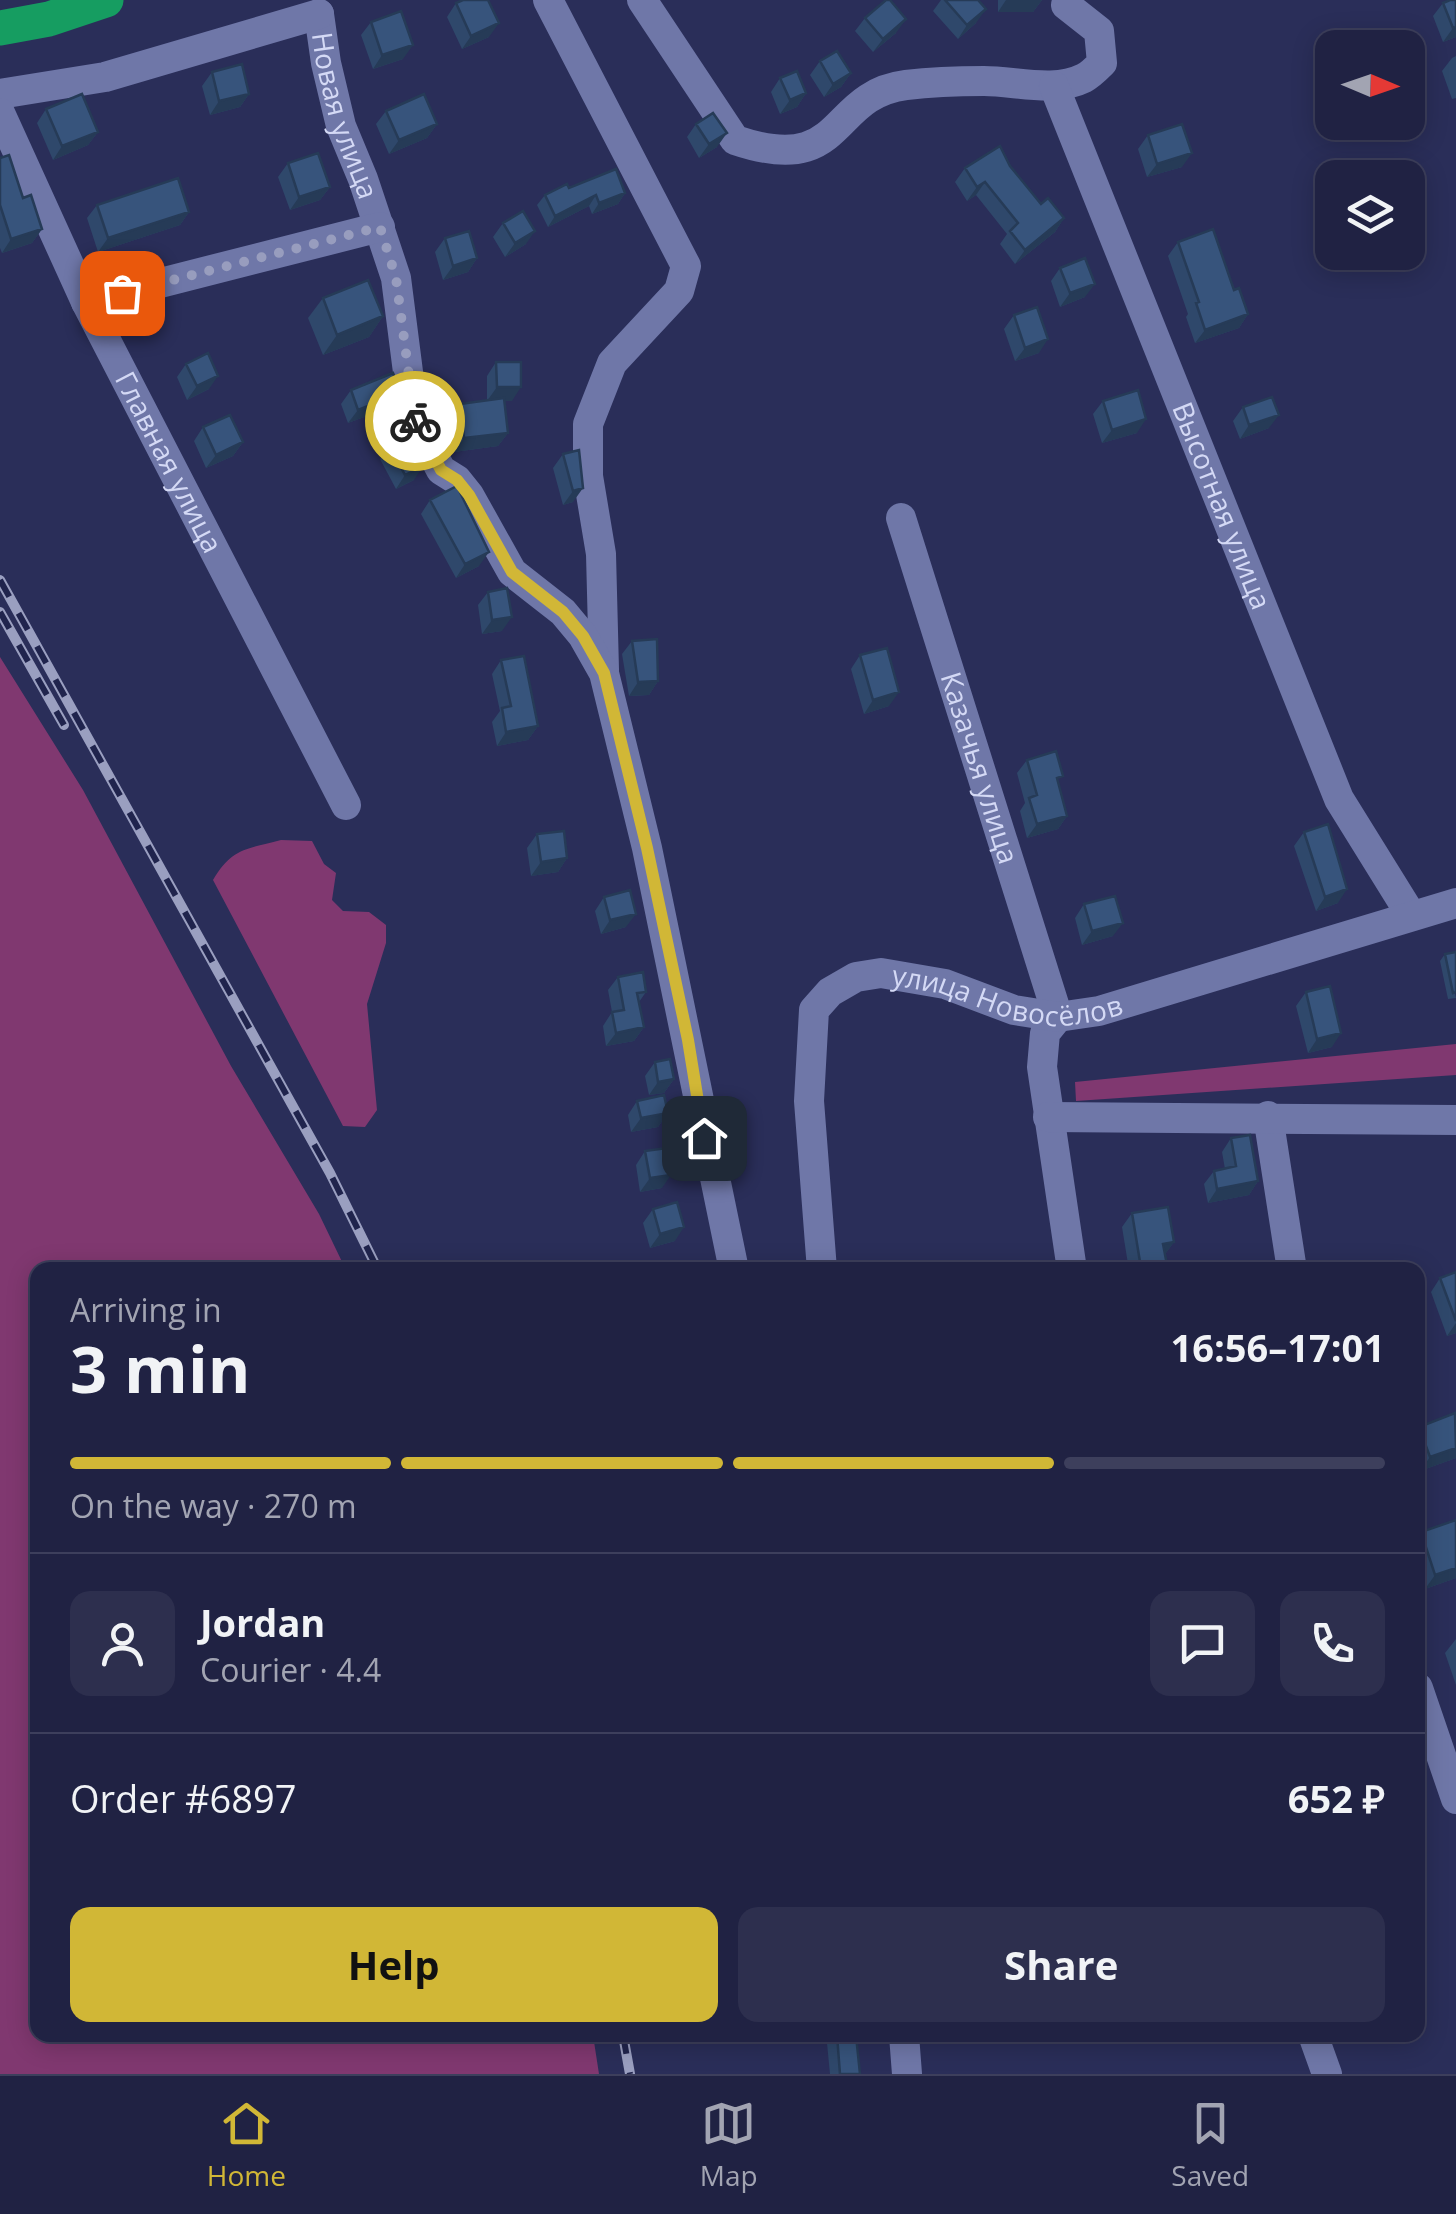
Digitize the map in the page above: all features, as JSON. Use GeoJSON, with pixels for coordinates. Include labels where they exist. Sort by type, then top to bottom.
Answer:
{"type":"FeatureCollection","features":[{"type":"Feature","properties":{"kind":"street"},"geometry":{"type":"LineString","coordinates":[[548,0],[686,266],[679,291],[612,363],[588,424],[588,476],[601,554],[604,673]]}},
{"type":"Feature","properties":{"kind":"street"},"geometry":{"type":"LineString","coordinates":[[642,0],[735,140],[786,151],[814,147],[874,92],[905,85],[984,81],[1054,86],[1085,78],[1102,63],[1099,31],[1108,0]]}},
{"type":"Feature","properties":{"kind":"street"},"geometry":{"type":"LineString","coordinates":[[1066,6],[1099,31]]}},
{"type":"Feature","properties":{"kind":"street"},"geometry":{"type":"LineString","coordinates":[[0,94],[104,77],[325,7]]}},
{"type":"Feature","properties":{"kind":"street","name":"Новая улица"},"geometry":{"type":"LineString","coordinates":[[325,7],[326,62],[341,126],[396,278],[414,419],[441,470],[457,480],[469,495],[512,572],[563,612],[583,636],[604,673],[651,868],[732,1262]]}},
{"type":"Feature","properties":{"kind":"street","name":"Высотная улица"},"geometry":{"type":"LineString","coordinates":[[1054,86],[1339,799],[1411,915]]}},
{"type":"Feature","properties":{"kind":"street","name":"Главная улица"},"geometry":{"type":"LineString","coordinates":[[0,113],[86,302],[346,805]]}},
{"type":"Feature","properties":{"kind":"street"},"geometry":{"type":"LineString","coordinates":[[86,302],[380,227]]}},
{"type":"Feature","properties":{"kind":"street","name":"Казачья улица"},"geometry":{"type":"LineString","coordinates":[[901,518],[1058,1017]]}},
{"type":"Feature","properties":{"kind":"street","name":"улица Новосёлов"},"geometry":{"type":"LineString","coordinates":[[821,1262],[809,1101],[814,1010],[830,992],[856,977],[881,973],[909,975],[946,984],[1014,1010],[1058,1017],[1138,1000],[1456,903]]}},
{"type":"Feature","properties":{"kind":"street"},"geometry":{"type":"LineString","coordinates":[[1058,1017],[1045,1032],[1042,1067],[1071,1262]]}},
{"type":"Feature","properties":{"kind":"street"},"geometry":{"type":"LineString","coordinates":[[1048,1118],[1268,1116],[1455,1122]]}},
{"type":"Feature","properties":{"kind":"street"},"geometry":{"type":"LineString","coordinates":[[1268,1116],[1291,1262]]}},
{"type":"Feature","properties":{"kind":"street"},"geometry":{"type":"LineString","coordinates":[[1425,1709],[1456,1799]]}},
{"type":"Feature","properties":{"kind":"street"},"geometry":{"type":"LineString","coordinates":[[905,2042],[907,2074]]}},
{"type":"Feature","properties":{"kind":"street"},"geometry":{"type":"LineString","coordinates":[[1316,2042],[1327,2074]]}},
{"type":"Feature","properties":{"kind":"shaded area"},"geometry":{"type":"Polygon","coordinates":[[[0,657],[83,790],[231,1066],[319,1214],[342,1262],[30,1262],[30,2042],[594,2042],[599,2074],[0,2074],[0,657]]]}},
{"type":"Feature","properties":{"kind":"shaded area"},"geometry":{"type":"Polygon","coordinates":[[[281,840],[312,841],[324,864],[336,873],[332,900],[343,911],[369,912],[386,925],[386,943],[367,1004],[377,1110],[365,1127],[343,1126],[213,880],[234,856],[281,840]]]}},
{"type":"Feature","properties":{"kind":"shaded area"},"geometry":{"type":"Polygon","coordinates":[[[1456,1044],[1456,1075],[1076,1101],[1075,1082],[1456,1044]]]}},
{"type":"Feature","properties":{"kind":"building"},"geometry":{"type":"Polygon","coordinates":[[[488,0],[499,23],[471,36],[456,3],[488,0]]]}},
{"type":"Feature","properties":{"kind":"building"},"geometry":{"type":"Polygon","coordinates":[[[886,0],[906,19],[883,39],[865,18],[886,0]]]}},
{"type":"Feature","properties":{"kind":"building"},"geometry":{"type":"Polygon","coordinates":[[[945,0],[978,0],[986,9],[967,25],[945,0]]]}},
{"type":"Feature","properties":{"kind":"building"},"geometry":{"type":"Polygon","coordinates":[[[1456,0],[1453,28],[1443,3],[1456,0]]]}},
{"type":"Feature","properties":{"kind":"building"},"geometry":{"type":"Polygon","coordinates":[[[401,11],[413,45],[382,55],[371,22],[401,11]]]}},
{"type":"Feature","properties":{"kind":"building"},"geometry":{"type":"Polygon","coordinates":[[[837,51],[851,73],[833,84],[820,61],[837,51]]]}},
{"type":"Feature","properties":{"kind":"building"},"geometry":{"type":"Polygon","coordinates":[[[242,64],[249,94],[219,101],[212,72],[242,64]]]}},
{"type":"Feature","properties":{"kind":"building"},"geometry":{"type":"Polygon","coordinates":[[[797,71],[806,93],[790,100],[780,78],[797,71]]]}},
{"type":"Feature","properties":{"kind":"building"},"geometry":{"type":"Polygon","coordinates":[[[82,94],[98,132],[62,146],[46,109],[82,94]]]}},
{"type":"Feature","properties":{"kind":"building"},"geometry":{"type":"Polygon","coordinates":[[[424,94],[437,124],[399,140],[386,111],[424,94]]]}},
{"type":"Feature","properties":{"kind":"building"},"geometry":{"type":"Polygon","coordinates":[[[713,113],[727,133],[709,144],[696,124],[713,113]]]}},
{"type":"Feature","properties":{"kind":"building"},"geometry":{"type":"Polygon","coordinates":[[[1182,124],[1192,153],[1157,164],[1148,135],[1182,124]]]}},
{"type":"Feature","properties":{"kind":"building"},"geometry":{"type":"Polygon","coordinates":[[[1000,146],[1010,166],[1041,204],[1048,198],[1064,218],[1025,250],[1010,231],[1018,223],[985,182],[977,187],[965,168],[1000,146]]]}},
{"type":"Feature","properties":{"kind":"building"},"geometry":{"type":"Polygon","coordinates":[[[318,153],[330,187],[299,197],[288,163],[318,153]]]}},
{"type":"Feature","properties":{"kind":"building"},"geometry":{"type":"Polygon","coordinates":[[[9,155],[23,198],[31,195],[42,229],[11,239],[0,205],[0,158],[9,155]]]}},
{"type":"Feature","properties":{"kind":"building"},"geometry":{"type":"Polygon","coordinates":[[[616,169],[625,193],[599,203],[596,195],[555,216],[545,195],[616,169]]]}},
{"type":"Feature","properties":{"kind":"building"},"geometry":{"type":"Polygon","coordinates":[[[178,178],[189,212],[108,238],[97,205],[178,178]]]}},
{"type":"Feature","properties":{"kind":"building"},"geometry":{"type":"Polygon","coordinates":[[[523,211],[535,231],[515,243],[503,223],[523,211]]]}},
{"type":"Feature","properties":{"kind":"building"},"geometry":{"type":"Polygon","coordinates":[[[1213,229],[1234,290],[1239,288],[1248,314],[1205,330],[1178,242],[1213,229]]]}},
{"type":"Feature","properties":{"kind":"building"},"geometry":{"type":"Polygon","coordinates":[[[469,231],[477,258],[453,266],[445,238],[469,231]]]}},
{"type":"Feature","properties":{"kind":"building"},"geometry":{"type":"Polygon","coordinates":[[[1085,258],[1095,284],[1070,293],[1060,268],[1085,258]]]}},
{"type":"Feature","properties":{"kind":"building"},"geometry":{"type":"Polygon","coordinates":[[[368,280],[383,316],[337,335],[323,298],[368,280]]]}},
{"type":"Feature","properties":{"kind":"building"},"geometry":{"type":"Polygon","coordinates":[[[1037,307],[1048,339],[1025,348],[1014,315],[1037,307]]]}},
{"type":"Feature","properties":{"kind":"building"},"geometry":{"type":"Polygon","coordinates":[[[208,353],[218,376],[197,386],[186,364],[208,353]]]}},
{"type":"Feature","properties":{"kind":"building"},"geometry":{"type":"Polygon","coordinates":[[[496,362],[521,362],[521,387],[497,387],[496,362]]]}},
{"type":"Feature","properties":{"kind":"building"},"geometry":{"type":"Polygon","coordinates":[[[393,373],[401,393],[358,410],[351,390],[393,373]]]}},
{"type":"Feature","properties":{"kind":"building"},"geometry":{"type":"Polygon","coordinates":[[[1138,390],[1146,419],[1112,430],[1103,401],[1138,390]]]}},
{"type":"Feature","properties":{"kind":"building"},"geometry":{"type":"Polygon","coordinates":[[[1272,397],[1279,415],[1249,425],[1243,407],[1272,397]]]}},
{"type":"Feature","properties":{"kind":"building"},"geometry":{"type":"Polygon","coordinates":[[[504,398],[508,433],[464,438],[460,404],[504,398]]]}},
{"type":"Feature","properties":{"kind":"building"},"geometry":{"type":"Polygon","coordinates":[[[230,415],[243,442],[216,455],[203,427],[230,415]]]}},
{"type":"Feature","properties":{"kind":"building"},"geometry":{"type":"Polygon","coordinates":[[[408,436],[423,466],[405,475],[390,446],[408,436]]]}},
{"type":"Feature","properties":{"kind":"building"},"geometry":{"type":"Polygon","coordinates":[[[579,450],[583,488],[573,491],[563,454],[579,450]]]}},
{"type":"Feature","properties":{"kind":"building"},"geometry":{"type":"Polygon","coordinates":[[[457,486],[489,552],[465,564],[430,500],[457,486]]]}},
{"type":"Feature","properties":{"kind":"building"},"geometry":{"type":"Polygon","coordinates":[[[507,588],[512,617],[492,620],[488,592],[507,588]]]}},
{"type":"Feature","properties":{"kind":"building"},"geometry":{"type":"Polygon","coordinates":[[[657,639],[658,681],[638,682],[632,641],[657,639]]]}},
{"type":"Feature","properties":{"kind":"building"},"geometry":{"type":"Polygon","coordinates":[[[887,648],[899,692],[873,700],[860,655],[887,648]]]}},
{"type":"Feature","properties":{"kind":"building"},"geometry":{"type":"Polygon","coordinates":[[[524,656],[538,726],[506,732],[502,708],[511,706],[501,660],[524,656]]]}},
{"type":"Feature","properties":{"kind":"building"},"geometry":{"type":"Polygon","coordinates":[[[1056,751],[1063,776],[1057,778],[1067,816],[1037,824],[1029,798],[1037,795],[1027,760],[1056,751]]]}},
{"type":"Feature","properties":{"kind":"building"},"geometry":{"type":"Polygon","coordinates":[[[1328,824],[1347,889],[1325,897],[1304,832],[1328,824]]]}},
{"type":"Feature","properties":{"kind":"building"},"geometry":{"type":"Polygon","coordinates":[[[564,831],[567,858],[541,862],[537,834],[564,831]]]}},
{"type":"Feature","properties":{"kind":"building"},"geometry":{"type":"Polygon","coordinates":[[[630,890],[636,914],[610,920],[604,897],[630,890]]]}},
{"type":"Feature","properties":{"kind":"building"},"geometry":{"type":"Polygon","coordinates":[[[1115,896],[1123,923],[1092,931],[1084,904],[1115,896]]]}},
{"type":"Feature","properties":{"kind":"building"},"geometry":{"type":"Polygon","coordinates":[[[1456,952],[1456,992],[1453,993],[1445,954],[1456,952]]]}},
{"type":"Feature","properties":{"kind":"building"},"geometry":{"type":"Polygon","coordinates":[[[643,972],[646,992],[637,993],[644,1027],[616,1033],[612,1012],[624,1010],[618,977],[643,972]]]}},
{"type":"Feature","properties":{"kind":"building"},"geometry":{"type":"Polygon","coordinates":[[[1330,986],[1341,1033],[1317,1039],[1306,992],[1330,986]]]}},
{"type":"Feature","properties":{"kind":"building"},"geometry":{"type":"Polygon","coordinates":[[[670,1059],[674,1079],[658,1082],[655,1062],[670,1059]]]}},
{"type":"Feature","properties":{"kind":"building"},"geometry":{"type":"Polygon","coordinates":[[[664,1095],[668,1113],[641,1118],[637,1101],[664,1095]]]}},
{"type":"Feature","properties":{"kind":"building"},"geometry":{"type":"Polygon","coordinates":[[[1250,1135],[1258,1181],[1217,1189],[1214,1171],[1236,1166],[1231,1138],[1250,1135]]]}},
{"type":"Feature","properties":{"kind":"building"},"geometry":{"type":"Polygon","coordinates":[[[667,1148],[671,1175],[650,1178],[645,1151],[667,1148]]]}},
{"type":"Feature","properties":{"kind":"building"},"geometry":{"type":"Polygon","coordinates":[[[677,1202],[684,1227],[660,1234],[653,1209],[677,1202]]]}},
{"type":"Feature","properties":{"kind":"building"},"geometry":{"type":"Polygon","coordinates":[[[1168,1207],[1174,1242],[1163,1244],[1166,1262],[1140,1262],[1132,1213],[1168,1207]]]}},
{"type":"Feature","properties":{"kind":"building"},"geometry":{"type":"Polygon","coordinates":[[[1456,1272],[1456,1321],[1440,1278],[1456,1272]]]}},
{"type":"Feature","properties":{"kind":"building"},"geometry":{"type":"Polygon","coordinates":[[[1455,1413],[1456,1448],[1430,1457],[1425,1425],[1455,1413]]]}},
{"type":"Feature","properties":{"kind":"building"},"geometry":{"type":"Polygon","coordinates":[[[1456,1520],[1456,1568],[1435,1575],[1425,1544],[1425,1531],[1456,1520]]]}},
{"type":"Feature","properties":{"kind":"building"},"geometry":{"type":"Polygon","coordinates":[[[838,2042],[857,2042],[860,2074],[840,2074],[838,2042]]]}},
{"type":"Feature","properties":{"kind":"waterway"},"geometry":{"type":"LineString","coordinates":[[0,28],[49,19],[106,0]]}},
{"type":"Feature","properties":{"kind":"railway"},"geometry":{"type":"LineString","coordinates":[[0,580],[330,1173],[374,1262]]}},
{"type":"Feature","properties":{"kind":"railway"},"geometry":{"type":"LineString","coordinates":[[0,612],[64,725]]}},
{"type":"Feature","properties":{"kind":"railway"},"geometry":{"type":"LineString","coordinates":[[624,2042],[630,2074]]}},
{"type":"Feature","properties":{"kind":"way so far"},"geometry":{"type":"LineString","coordinates":[[122,293],[380,227],[396,278],[415,421]]}},
{"type":"Feature","properties":{"kind":"route"},"geometry":{"type":"LineString","coordinates":[[415,421],[441,470],[457,480],[469,495],[512,572],[563,612],[583,636],[604,673],[647,848],[688,1040],[704,1138]]}}]}
